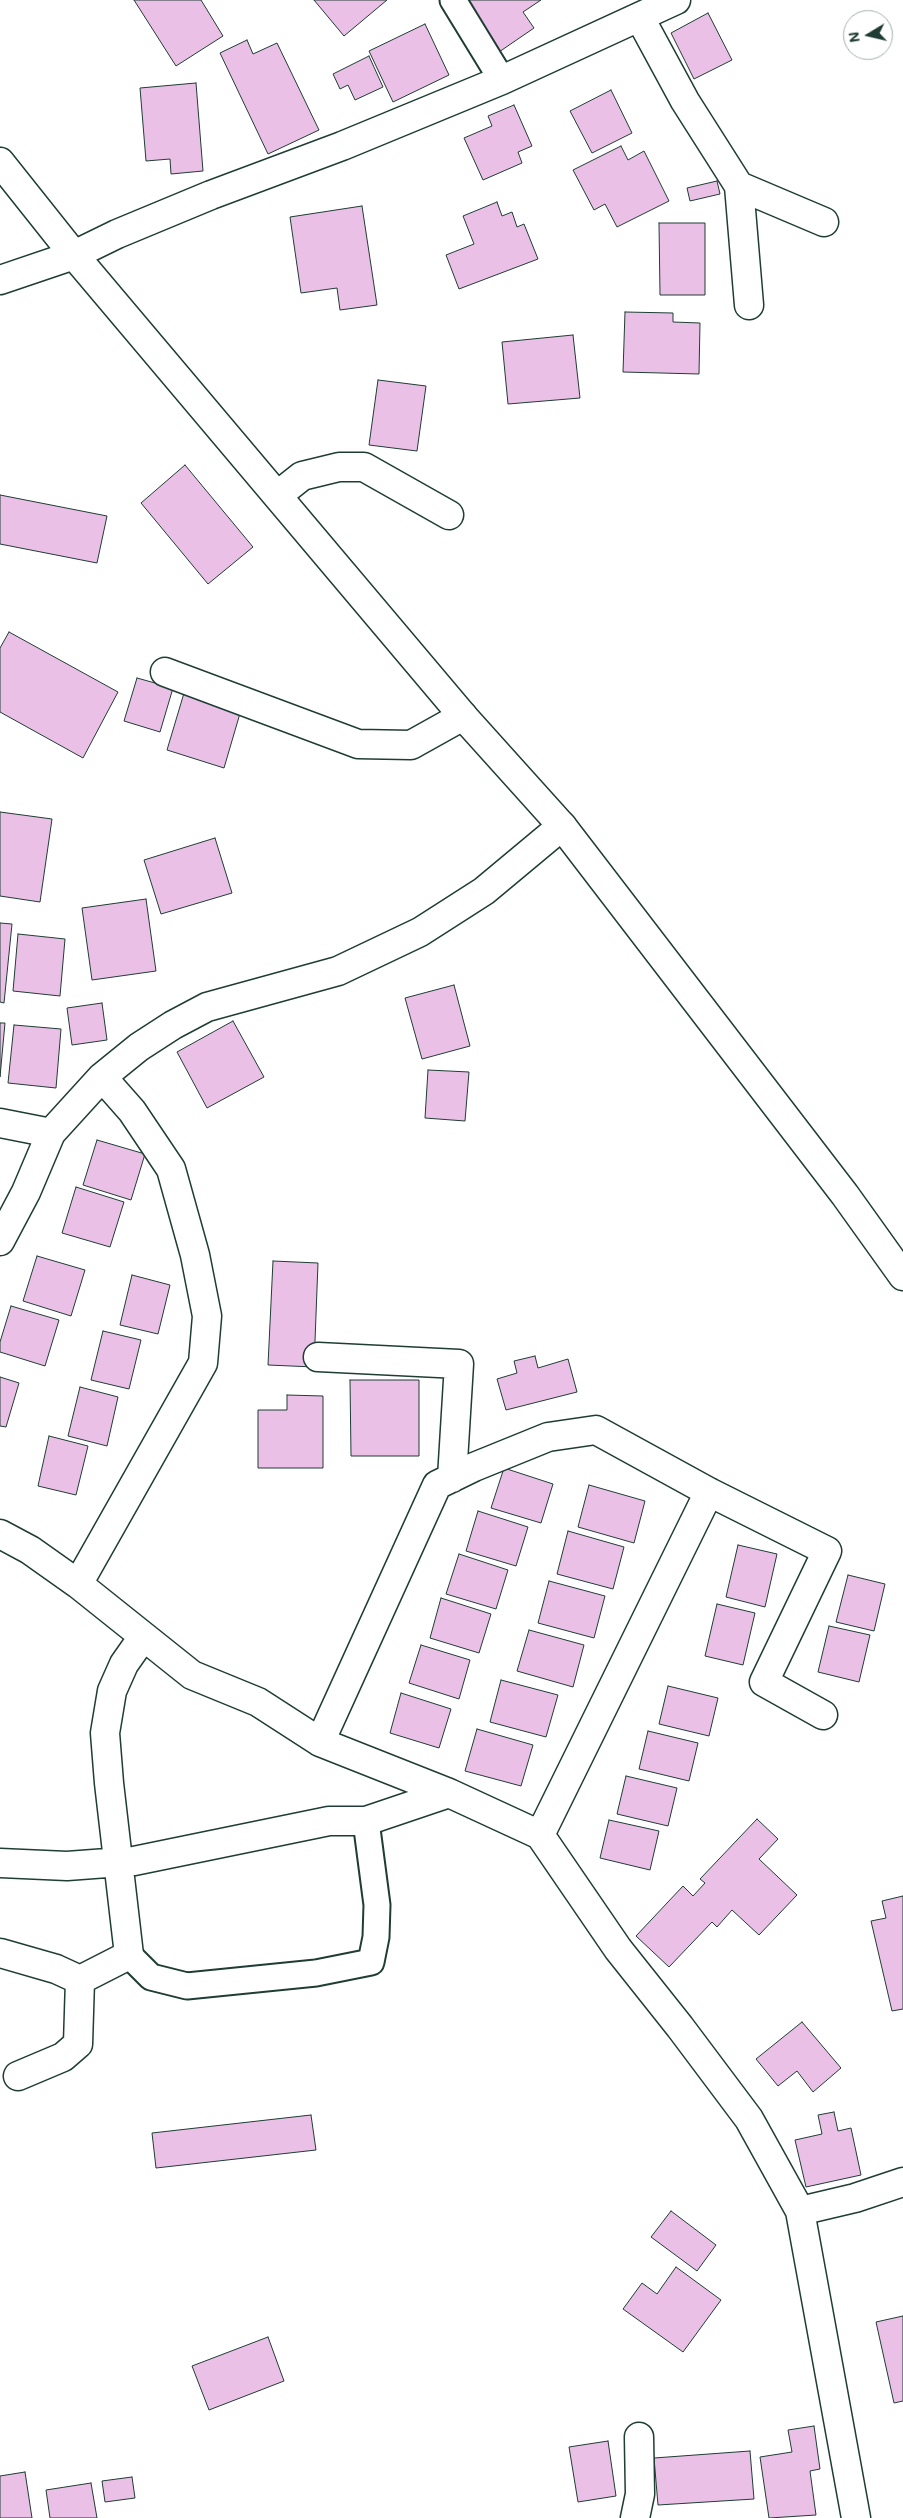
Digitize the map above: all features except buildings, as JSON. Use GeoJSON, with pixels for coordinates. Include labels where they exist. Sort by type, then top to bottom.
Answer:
{"type":"FeatureCollection","features":[{"type":"Feature","properties":{"kind":"street"},"geometry":{"type":"LineString","coordinates":[[0,280],[74,255],[117,234],[342,146],[502,80],[676,0]]}},
{"type":"Feature","properties":{"kind":"street"},"geometry":{"type":"LineString","coordinates":[[640,18],[685,102],[739,186],[749,305]]}},
{"type":"Feature","properties":{"kind":"street"},"geometry":{"type":"LineString","coordinates":[[0,162],[74,255],[463,716],[562,826],[845,1195],[903,1276]]}},
{"type":"Feature","properties":{"kind":"street"},"geometry":{"type":"LineString","coordinates":[[739,186],[824,222]]}},
{"type":"Feature","properties":{"kind":"street"},"geometry":{"type":"LineString","coordinates":[[278,495],[302,476],[339,467],[364,467],[449,515]]}},
{"type":"Feature","properties":{"kind":"street"},"geometry":{"type":"LineString","coordinates":[[165,672],[358,744],[411,745],[463,716]]}},
{"type":"Feature","properties":{"kind":"street"},"geometry":{"type":"LineString","coordinates":[[0,1241],[26,1192],[51,1133],[102,1077],[139,1046],[173,1025],[208,1007],[338,971],[420,932],[484,891],[562,826]]}},
{"type":"Feature","properties":{"kind":"street"},"geometry":{"type":"LineString","coordinates":[[78,1584],[203,1363],[207,1316],[194,1255],[171,1169],[132,1111],[102,1077]]}},
{"type":"Feature","properties":{"kind":"street"},"geometry":{"type":"LineString","coordinates":[[0,1123],[51,1133]]}},
{"type":"Feature","properties":{"kind":"street"},"geometry":{"type":"LineString","coordinates":[[318,1358],[459,1364],[452,1478]]}},
{"type":"Feature","properties":{"kind":"street"},"geometry":{"type":"LineString","coordinates":[[320,1742],[437,1485],[548,1437],[596,1430],[709,1492],[827,1551],[764,1682],[823,1715]]}},
{"type":"Feature","properties":{"kind":"street"},"geometry":{"type":"LineString","coordinates":[[540,1835],[709,1492]]}},
{"type":"Feature","properties":{"kind":"street"},"geometry":{"type":"LineString","coordinates":[[0,1534],[30,1550],[78,1584],[192,1675],[258,1702],[320,1742],[448,1793],[540,1835],[618,1949],[680,2026],[749,2119],[800,2211],[856,2518]]}},
{"type":"Feature","properties":{"kind":"street"},"geometry":{"type":"LineString","coordinates":[[0,1953],[56,1970],[80,1980],[129,1955],[105,1733],[112,1691],[124,1664],[144,1637]]}},
{"type":"Feature","properties":{"kind":"street"},"geometry":{"type":"LineString","coordinates":[[0,1863],[67,1866],[119,1862],[328,1821],[366,1821],[448,1793]]}},
{"type":"Feature","properties":{"kind":"street"},"geometry":{"type":"LineString","coordinates":[[18,2076],[63,2057],[78,2044],[80,1980]]}},
{"type":"Feature","properties":{"kind":"street"},"geometry":{"type":"LineString","coordinates":[[800,2211],[855,2198],[903,2182]]}},
{"type":"Feature","properties":{"kind":"street"},"geometry":{"type":"LineString","coordinates":[[636,2518],[640,2494],[638,2437]]}},
{"type":"Feature","properties":{"kind":"lane"},"geometry":{"type":"LineString","coordinates":[[453,0],[502,80]]}},
{"type":"Feature","properties":{"kind":"lane"},"geometry":{"type":"LineString","coordinates":[[129,1955],[151,1976],[187,1986],[316,1973],[371,1962],[376,1937],[377,1906],[366,1821]]}}]}
